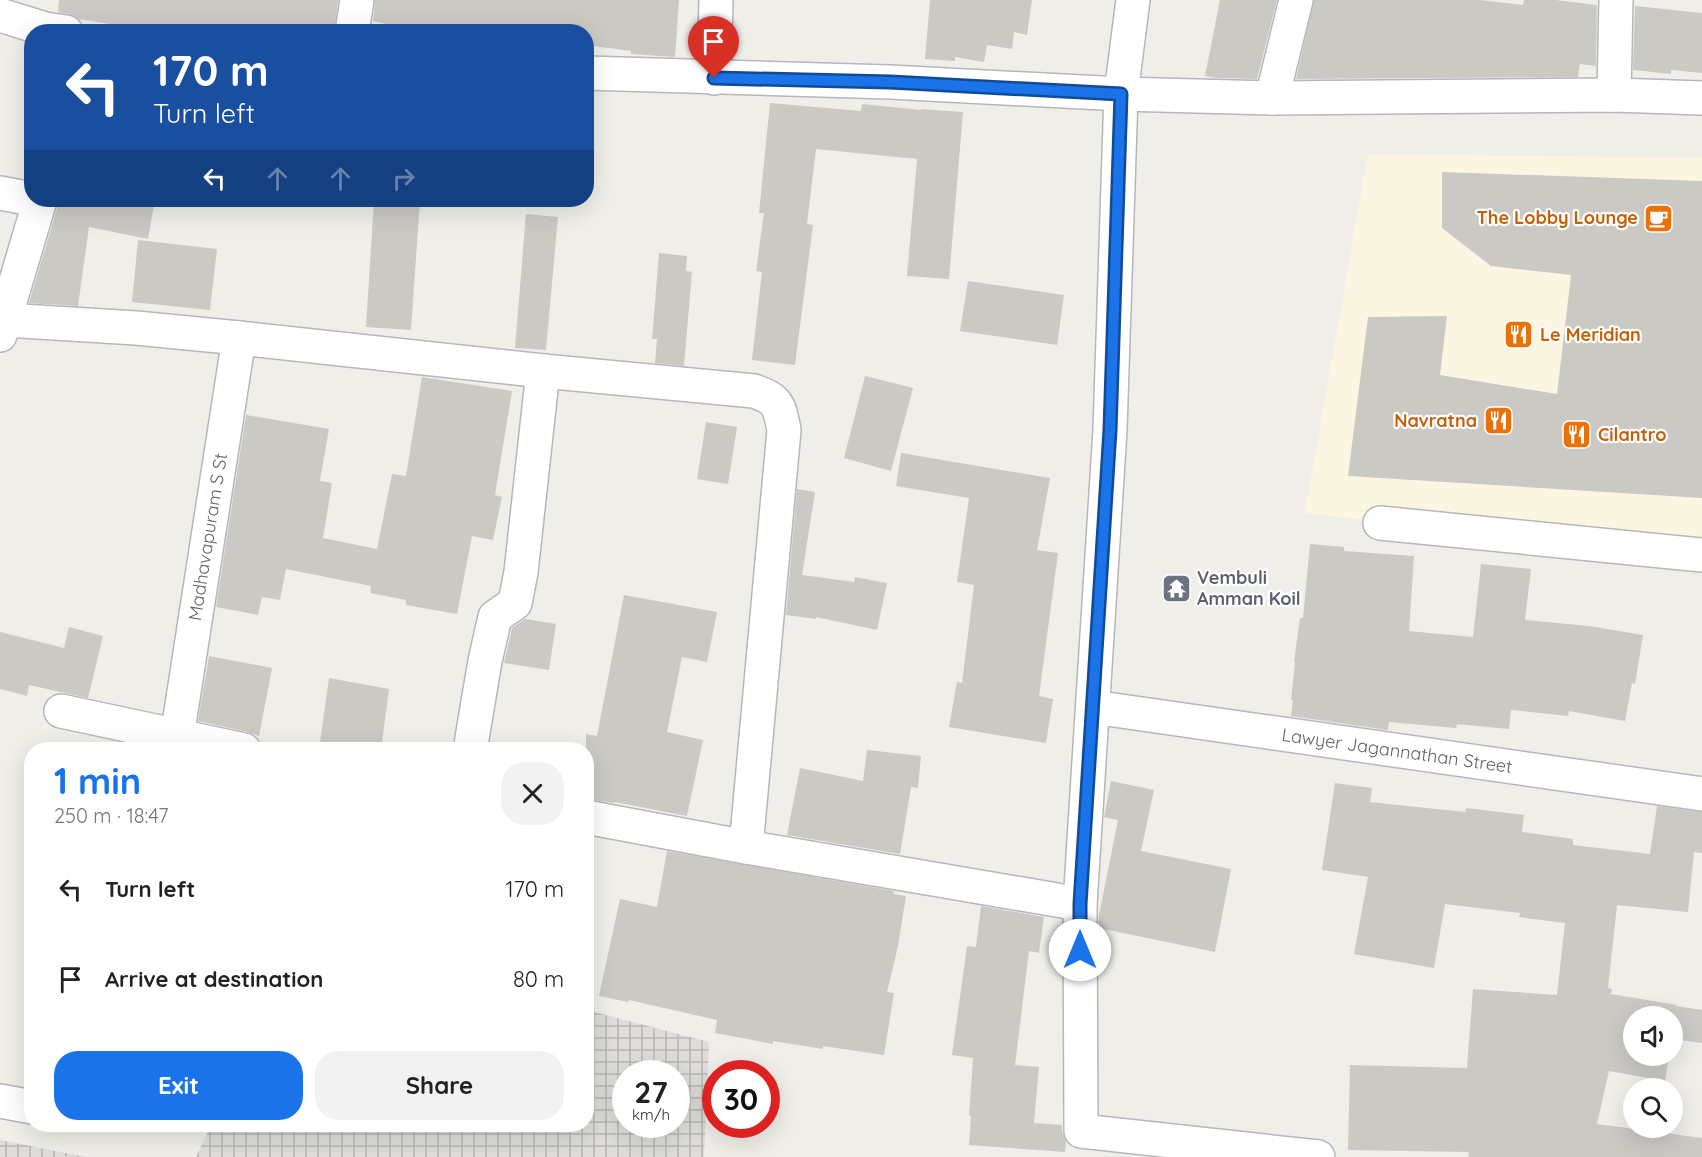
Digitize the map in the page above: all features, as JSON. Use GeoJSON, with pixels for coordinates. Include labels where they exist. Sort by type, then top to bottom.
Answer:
{"type":"FeatureCollection","features":[{"type":"Feature","properties":{"kind":"street"},"geometry":{"type":"LineString","coordinates":[[353,24],[357,0]]}},
{"type":"Feature","properties":{"kind":"street"},"geometry":{"type":"LineString","coordinates":[[714,78],[716,0]]}},
{"type":"Feature","properties":{"kind":"street"},"geometry":{"type":"LineString","coordinates":[[1133,0],[1121,94],[1110,430],[1080,904],[1081,1131],[1318,1157]]}},
{"type":"Feature","properties":{"kind":"street"},"geometry":{"type":"LineString","coordinates":[[1272,98],[1296,0]]}},
{"type":"Feature","properties":{"kind":"street"},"geometry":{"type":"LineString","coordinates":[[1614,95],[1616,0]]}},
{"type":"Feature","properties":{"kind":"street"},"geometry":{"type":"LineString","coordinates":[[0,15],[50,23]]}},
{"type":"Feature","properties":{"kind":"street"},"geometry":{"type":"LineString","coordinates":[[594,73],[890,82],[1121,94],[1272,98],[1614,95],[1702,98]]}},
{"type":"Feature","properties":{"kind":"street"},"geometry":{"type":"LineString","coordinates":[[0,193],[24,198]]}},
{"type":"Feature","properties":{"kind":"street"},"geometry":{"type":"LineString","coordinates":[[35,207],[2,328],[136,328],[754,391],[771,397],[778,406],[784,430],[746,847]]}},
{"type":"Feature","properties":{"kind":"street","name":"Madhavapuram S St"},"geometry":{"type":"LineString","coordinates":[[177,737],[239,338]]}},
{"type":"Feature","properties":{"kind":"street"},"geometry":{"type":"LineString","coordinates":[[471,742],[495,617],[516,603],[543,371]]}},
{"type":"Feature","properties":{"kind":"street"},"geometry":{"type":"LineString","coordinates":[[1380,523],[1702,555]]}},
{"type":"Feature","properties":{"kind":"street","name":"Lawyer Jagannathan Street"},"geometry":{"type":"LineString","coordinates":[[1093,707],[1702,794]]}},
{"type":"Feature","properties":{"kind":"street"},"geometry":{"type":"LineString","coordinates":[[61,711],[203,742]]}},
{"type":"Feature","properties":{"kind":"street"},"geometry":{"type":"LineString","coordinates":[[594,818],[1080,904]]}},
{"type":"Feature","properties":{"kind":"street"},"geometry":{"type":"LineString","coordinates":[[0,1101],[24,1106]]}},
{"type":"Feature","properties":{"kind":"shaded area","name":"Le Meridian"},"geometry":{"type":"Polygon","coordinates":[[[1368,154],[1702,158],[1702,561],[1305,513],[1368,154]]]}},
{"type":"Feature","properties":{"kind":"shaded area"},"geometry":{"type":"Polygon","coordinates":[[[594,1012],[709,1042],[708,1060],[702,1060],[704,1157],[196,1157],[208,1132],[594,1132],[594,1012]]]}},
{"type":"Feature","properties":{"kind":"shaded area"},"geometry":{"type":"Polygon","coordinates":[[[0,1140],[86,1157],[0,1157],[0,1140]]]}},
{"type":"Feature","properties":{"kind":"building"},"geometry":{"type":"Polygon","coordinates":[[[59,0],[338,0],[335,24],[110,24],[79,19],[58,12],[59,0]]]}},
{"type":"Feature","properties":{"kind":"building"},"geometry":{"type":"Polygon","coordinates":[[[375,0],[679,0],[675,57],[631,54],[631,51],[594,46],[594,24],[386,24],[373,21],[375,0]]]}},
{"type":"Feature","properties":{"kind":"building"},"geometry":{"type":"Polygon","coordinates":[[[930,0],[1032,0],[1027,35],[1014,32],[1012,49],[987,45],[984,62],[955,57],[955,61],[925,59],[930,0]]]}},
{"type":"Feature","properties":{"kind":"building"},"geometry":{"type":"Polygon","coordinates":[[[1220,0],[1277,0],[1257,79],[1205,76],[1220,0]]]}},
{"type":"Feature","properties":{"kind":"building"},"geometry":{"type":"Polygon","coordinates":[[[1314,0],[1480,0],[1523,5],[1524,0],[1556,0],[1597,5],[1596,66],[1580,64],[1578,77],[1296,79],[1314,0]]]}},
{"type":"Feature","properties":{"kind":"building"},"geometry":{"type":"Polygon","coordinates":[[[1635,6],[1702,13],[1702,73],[1671,70],[1671,74],[1633,70],[1635,6]]]}},
{"type":"Feature","properties":{"kind":"building"},"geometry":{"type":"Polygon","coordinates":[[[770,103],[861,111],[862,104],[963,112],[949,279],[907,276],[917,159],[816,149],[807,224],[813,225],[795,365],[752,360],[762,272],[756,271],[764,213],[759,213],[770,103]]]}},
{"type":"Feature","properties":{"kind":"building"},"geometry":{"type":"Polygon","coordinates":[[[1442,172],[1702,181],[1702,498],[1348,476],[1368,317],[1447,316],[1440,375],[1557,394],[1571,275],[1491,266],[1442,228],[1442,172]]]}},
{"type":"Feature","properties":{"kind":"building"},"geometry":{"type":"Polygon","coordinates":[[[57,207],[154,207],[148,239],[89,227],[78,306],[29,303],[57,207]]]}},
{"type":"Feature","properties":{"kind":"building"},"geometry":{"type":"Polygon","coordinates":[[[374,207],[420,207],[411,330],[366,327],[374,207]]]}},
{"type":"Feature","properties":{"kind":"building"},"geometry":{"type":"Polygon","coordinates":[[[526,214],[558,217],[546,350],[515,348],[526,214]]]}},
{"type":"Feature","properties":{"kind":"building"},"geometry":{"type":"Polygon","coordinates":[[[138,240],[217,249],[210,310],[132,302],[138,240]]]}},
{"type":"Feature","properties":{"kind":"building"},"geometry":{"type":"Polygon","coordinates":[[[659,253],[687,256],[686,271],[692,272],[684,366],[655,363],[657,339],[652,339],[659,253]]]}},
{"type":"Feature","properties":{"kind":"building"},"geometry":{"type":"Polygon","coordinates":[[[968,281],[1064,295],[1057,345],[960,331],[968,281]]]}},
{"type":"Feature","properties":{"kind":"building"},"geometry":{"type":"Polygon","coordinates":[[[865,376],[913,388],[891,471],[844,458],[865,376]]]}},
{"type":"Feature","properties":{"kind":"building"},"geometry":{"type":"Polygon","coordinates":[[[422,377],[512,391],[495,495],[502,497],[493,540],[472,536],[457,614],[406,605],[406,600],[370,593],[371,586],[286,569],[280,600],[262,597],[258,615],[216,607],[246,415],[329,429],[320,481],[332,483],[323,538],[377,549],[392,474],[406,476],[422,377]]]}},
{"type":"Feature","properties":{"kind":"building"},"geometry":{"type":"Polygon","coordinates":[[[706,422],[737,427],[728,484],[697,479],[706,422]]]}},
{"type":"Feature","properties":{"kind":"building"},"geometry":{"type":"Polygon","coordinates":[[[901,453],[1050,478],[1037,550],[1058,553],[1039,696],[1053,699],[1046,743],[949,727],[957,682],[962,683],[974,585],[957,582],[969,498],[896,486],[901,453]]]}},
{"type":"Feature","properties":{"kind":"building"},"geometry":{"type":"Polygon","coordinates":[[[797,489],[815,492],[802,575],[854,582],[855,577],[887,583],[877,630],[816,617],[816,619],[786,615],[797,489]]]}},
{"type":"Feature","properties":{"kind":"building"},"geometry":{"type":"Polygon","coordinates":[[[1310,544],[1344,547],[1344,551],[1414,556],[1409,631],[1473,637],[1481,564],[1531,569],[1525,620],[1589,626],[1643,635],[1635,684],[1632,683],[1625,721],[1569,711],[1568,716],[1511,710],[1509,729],[1457,724],[1456,728],[1389,722],[1388,730],[1291,716],[1294,662],[1300,618],[1303,618],[1310,544]]]}},
{"type":"Feature","properties":{"kind":"building"},"geometry":{"type":"Polygon","coordinates":[[[624,595],[717,612],[707,662],[682,657],[667,732],[703,740],[687,816],[594,800],[594,742],[586,742],[586,734],[597,736],[624,595]]]}},
{"type":"Feature","properties":{"kind":"building"},"geometry":{"type":"Polygon","coordinates":[[[525,619],[556,624],[549,670],[504,663],[512,628],[525,619]]]}},
{"type":"Feature","properties":{"kind":"building"},"geometry":{"type":"Polygon","coordinates":[[[69,627],[103,636],[88,698],[29,685],[27,696],[0,689],[0,632],[64,648],[69,627]]]}},
{"type":"Feature","properties":{"kind":"building"},"geometry":{"type":"Polygon","coordinates":[[[209,656],[272,668],[259,736],[198,721],[209,656]]]}},
{"type":"Feature","properties":{"kind":"building"},"geometry":{"type":"Polygon","coordinates":[[[329,678],[389,689],[382,742],[320,742],[329,678]]]}},
{"type":"Feature","properties":{"kind":"building"},"geometry":{"type":"Polygon","coordinates":[[[867,750],[921,756],[918,788],[911,787],[900,854],[787,835],[800,768],[863,781],[867,750]]]}},
{"type":"Feature","properties":{"kind":"building"},"geometry":{"type":"Polygon","coordinates":[[[1111,781],[1154,790],[1141,851],[1231,869],[1215,952],[1099,928],[1099,915],[1118,820],[1104,817],[1111,781]]]}},
{"type":"Feature","properties":{"kind":"building"},"geometry":{"type":"Polygon","coordinates":[[[1335,783],[1372,788],[1370,802],[1465,812],[1466,808],[1524,815],[1522,832],[1573,839],[1573,845],[1650,854],[1657,806],[1702,812],[1702,853],[1694,852],[1688,912],[1617,905],[1608,988],[1612,989],[1611,994],[1677,1005],[1623,1006],[1623,1066],[1667,1066],[1665,1078],[1648,1078],[1609,1071],[1597,1124],[1623,1127],[1623,1138],[1683,1138],[1683,1135],[1702,1138],[1702,1157],[1468,1157],[1469,1152],[1348,1150],[1350,1065],[1467,1068],[1473,989],[1557,995],[1565,923],[1519,917],[1520,913],[1445,904],[1434,968],[1354,954],[1368,877],[1322,870],[1335,783]]]}},
{"type":"Feature","properties":{"kind":"building"},"geometry":{"type":"Polygon","coordinates":[[[667,851],[894,891],[893,894],[906,896],[898,946],[887,992],[894,993],[884,1055],[773,1041],[773,1044],[715,1033],[717,1020],[629,1000],[628,1002],[599,996],[620,899],[657,907],[667,851]]]}},
{"type":"Feature","properties":{"kind":"building"},"geometry":{"type":"Polygon","coordinates":[[[981,906],[1044,917],[1039,953],[1029,951],[1015,1065],[1039,1067],[1034,1123],[1062,1125],[1066,1141],[1065,1152],[969,1145],[973,1058],[952,1055],[967,946],[976,947],[981,906]]]}},
{"type":"Feature","properties":{"kind":"building"},"geometry":{"type":"Polygon","coordinates":[[[1683,1007],[1702,1010],[1702,1043],[1683,1040],[1683,1007]]]}},
{"type":"Feature","properties":{"kind":"place","name":"The Lobby Lounge"},"geometry":{"type":"Point","coordinates":[1659,218]}},
{"type":"Feature","properties":{"kind":"place","name":"Le Meridian"},"geometry":{"type":"Point","coordinates":[1519,335]}},
{"type":"Feature","properties":{"kind":"place","name":"Navratna"},"geometry":{"type":"Point","coordinates":[1498,421]}},
{"type":"Feature","properties":{"kind":"place","name":"Cilantro"},"geometry":{"type":"Point","coordinates":[1577,435]}},
{"type":"Feature","properties":{"kind":"place","name":"Vembuli Amman Koil"},"geometry":{"type":"Point","coordinates":[1176,588]}},
{"type":"Feature","properties":{"kind":"route"},"geometry":{"type":"LineString","coordinates":[[714,78],[890,82],[1121,94],[1110,430],[1080,904],[1080,950]]}}]}
